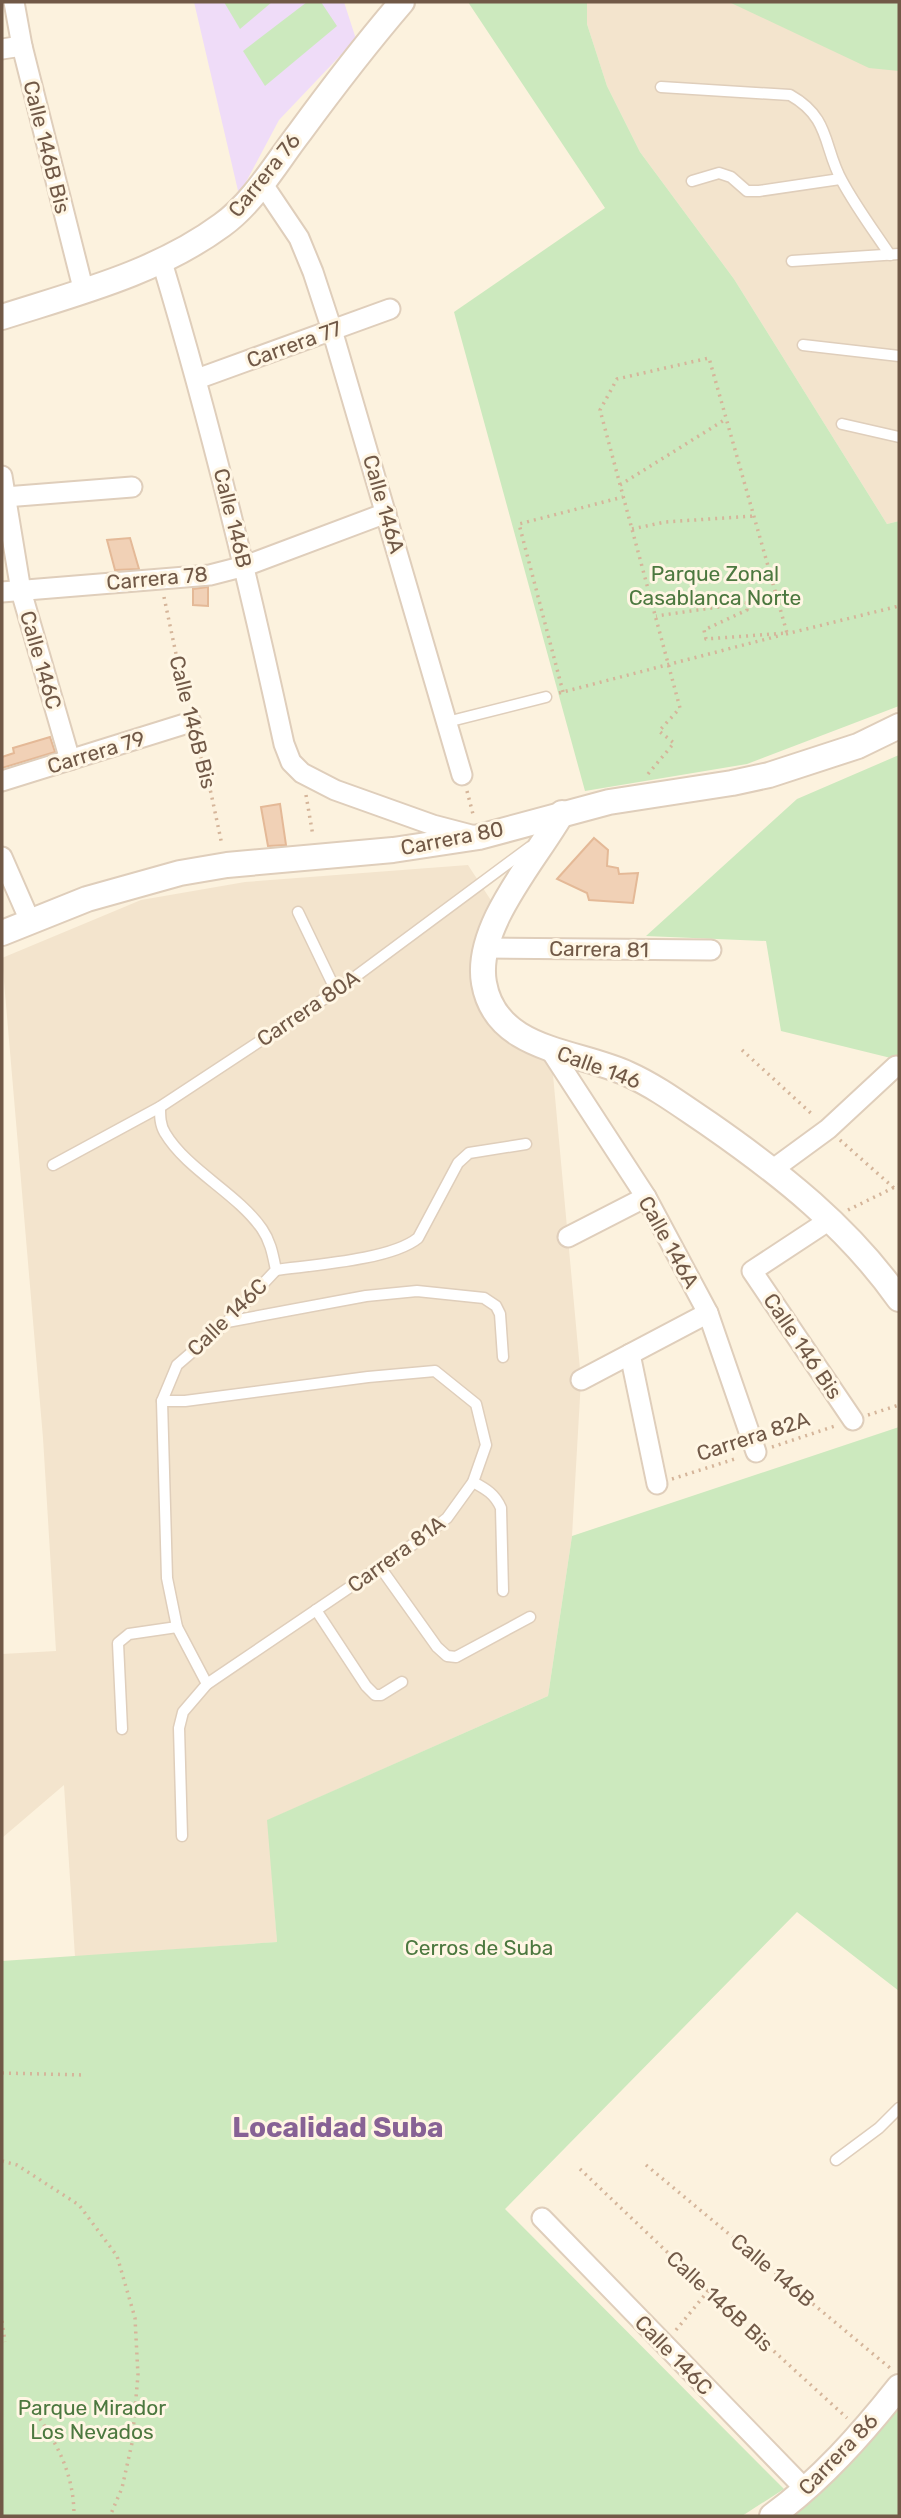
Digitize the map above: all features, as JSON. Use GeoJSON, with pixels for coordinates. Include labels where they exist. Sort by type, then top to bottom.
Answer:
{"type":"FeatureCollection","features":[{"type":"Feature","properties":{"kind":"street","name":"Calle 146B Bis"},"geometry":{"type":"LineString","coordinates":[[14,2],[22,46],[84,292]]}},
{"type":"Feature","properties":{"kind":"street","name":"Carrera 76"},"geometry":{"type":"LineString","coordinates":[[2,315],[84,292],[162,262],[221,226],[262,183],[329,92],[402,2]]}},
{"type":"Feature","properties":{"kind":"street"},"geometry":{"type":"LineString","coordinates":[[2,49],[22,46]]}},
{"type":"Feature","properties":{"kind":"street","name":"Calle 146A"},"geometry":{"type":"LineString","coordinates":[[262,183],[299,238],[313,272],[462,775]]}},
{"type":"Feature","properties":{"kind":"street","name":"Calle 146B"},"geometry":{"type":"LineString","coordinates":[[162,262],[197,379],[245,566],[284,744],[291,762],[302,773]]}},
{"type":"Feature","properties":{"kind":"street","name":"Carrera 77"},"geometry":{"type":"LineString","coordinates":[[197,379],[390,309]]}},
{"type":"Feature","properties":{"kind":"street","name":"Calle 146C"},"geometry":{"type":"LineString","coordinates":[[2,476],[11,592],[69,760]]}},
{"type":"Feature","properties":{"kind":"street"},"geometry":{"type":"LineString","coordinates":[[5,497],[132,487]]}},
{"type":"Feature","properties":{"kind":"street","name":"Carrera 78"},"geometry":{"type":"LineString","coordinates":[[11,592],[210,575],[245,566],[386,513]]}},
{"type":"Feature","properties":{"kind":"street","name":"Carrera 79"},"geometry":{"type":"LineString","coordinates":[[2,781],[191,722]]}},
{"type":"Feature","properties":{"kind":"street","name":"Carrera 80"},"geometry":{"type":"LineString","coordinates":[[2,933],[87,900],[180,873],[227,865],[393,850],[479,837],[557,823],[628,799],[769,775],[858,746],[899,726]]}},
{"type":"Feature","properties":{"kind":"street"},"geometry":{"type":"LineString","coordinates":[[302,773],[335,790],[433,825],[479,837]]}},
{"type":"Feature","properties":{"kind":"street","name":"Calle 146"},"geometry":{"type":"LineString","coordinates":[[557,823],[509,898],[486,948],[484,984],[498,1016],[527,1040],[626,1073],[664,1094],[772,1170],[831,1219],[899,1298]]}},
{"type":"Feature","properties":{"kind":"street"},"geometry":{"type":"LineString","coordinates":[[2,857],[30,921]]}},
{"type":"Feature","properties":{"kind":"street","name":"Carrera 81"},"geometry":{"type":"LineString","coordinates":[[486,948],[711,950]]}},
{"type":"Feature","properties":{"kind":"street","name":"Calle 146A"},"geometry":{"type":"LineString","coordinates":[[549,1048],[646,1197],[708,1313],[756,1452]]}},
{"type":"Feature","properties":{"kind":"street"},"geometry":{"type":"LineString","coordinates":[[772,1170],[828,1129],[896,1066]]}},
{"type":"Feature","properties":{"kind":"street"},"geometry":{"type":"LineString","coordinates":[[568,1237],[646,1197]]}},
{"type":"Feature","properties":{"kind":"street","name":"Calle 146 Bis"},"geometry":{"type":"LineString","coordinates":[[831,1219],[752,1271],[853,1420]]}},
{"type":"Feature","properties":{"kind":"street"},"geometry":{"type":"LineString","coordinates":[[581,1380],[708,1313]]}},
{"type":"Feature","properties":{"kind":"street"},"geometry":{"type":"LineString","coordinates":[[630,1354],[657,1484]]}},
{"type":"Feature","properties":{"kind":"street","name":"Calle 146C"},"geometry":{"type":"LineString","coordinates":[[542,2218],[806,2490]]}},
{"type":"Feature","properties":{"kind":"street","name":"Carrera 86"},"geometry":{"type":"LineString","coordinates":[[772,2516],[806,2490],[863,2432],[899,2387]]}},
{"type":"Feature","properties":{"kind":"lane"},"geometry":{"type":"LineString","coordinates":[[661,87],[790,95],[801,101],[816,117],[826,135],[841,179],[895,255]]}},
{"type":"Feature","properties":{"kind":"lane"},"geometry":{"type":"LineString","coordinates":[[692,181],[719,173],[731,177],[747,191],[759,191],[841,179]]}},
{"type":"Feature","properties":{"kind":"lane"},"geometry":{"type":"LineString","coordinates":[[792,261],[895,255]]}},
{"type":"Feature","properties":{"kind":"lane"},"geometry":{"type":"LineString","coordinates":[[803,345],[899,356]]}},
{"type":"Feature","properties":{"kind":"lane"},"geometry":{"type":"LineString","coordinates":[[842,424],[899,436]]}},
{"type":"Feature","properties":{"kind":"lane"},"geometry":{"type":"LineString","coordinates":[[447,722],[546,697]]}},
{"type":"Feature","properties":{"kind":"lane","name":"Carrera 80A"},"geometry":{"type":"LineString","coordinates":[[53,1164],[160,1107],[336,991],[557,823]]}},
{"type":"Feature","properties":{"kind":"lane"},"geometry":{"type":"LineString","coordinates":[[298,912],[336,991]]}},
{"type":"Feature","properties":{"kind":"lane","name":"Calle 146C"},"geometry":{"type":"LineString","coordinates":[[160,1107],[164,1133],[178,1150],[262,1228],[271,1246],[276,1270],[227,1322],[177,1365],[162,1401],[167,1578],[177,1627],[207,1684]]}},
{"type":"Feature","properties":{"kind":"lane"},"geometry":{"type":"LineString","coordinates":[[276,1270],[389,1253],[408,1247],[418,1238],[458,1163],[468,1153],[526,1144]]}},
{"type":"Feature","properties":{"kind":"lane"},"geometry":{"type":"LineString","coordinates":[[227,1322],[366,1296],[417,1291],[484,1298],[496,1306],[500,1314],[503,1357]]}},
{"type":"Feature","properties":{"kind":"lane","name":"Carrera 81A"},"geometry":{"type":"LineString","coordinates":[[162,1401],[185,1401],[435,1370],[476,1404],[486,1446],[473,1482],[447,1518],[380,1567],[207,1684],[183,1712],[179,1728],[182,1836]]}},
{"type":"Feature","properties":{"kind":"lane"},"geometry":{"type":"LineString","coordinates":[[473,1482],[489,1490],[501,1508],[503,1591]]}},
{"type":"Feature","properties":{"kind":"lane"},"geometry":{"type":"LineString","coordinates":[[380,1567],[437,1647],[447,1656],[456,1657],[530,1616]]}},
{"type":"Feature","properties":{"kind":"lane"},"geometry":{"type":"LineString","coordinates":[[316,1611],[366,1686],[375,1695],[382,1695],[402,1682]]}},
{"type":"Feature","properties":{"kind":"lane"},"geometry":{"type":"LineString","coordinates":[[122,1729],[118,1643],[129,1633],[177,1627]]}},
{"type":"Feature","properties":{"kind":"lane"},"geometry":{"type":"LineString","coordinates":[[836,2160],[879,2128],[899,2108]]}},
{"type":"Feature","properties":{"kind":"path"},"geometry":{"type":"LineString","coordinates":[[628,799],[674,743],[659,730],[680,708],[600,410],[617,380],[709,358],[787,634]]}},
{"type":"Feature","properties":{"kind":"path"},"geometry":{"type":"LineString","coordinates":[[620,485],[726,419]]}},
{"type":"Feature","properties":{"kind":"path"},"geometry":{"type":"LineString","coordinates":[[563,692],[519,524],[623,497]]}},
{"type":"Feature","properties":{"kind":"path"},"geometry":{"type":"LineString","coordinates":[[632,529],[665,522],[754,516]]}},
{"type":"Feature","properties":{"kind":"path","name":"Calle 146B Bis"},"geometry":{"type":"LineString","coordinates":[[160,578],[191,722],[227,865]]}},
{"type":"Feature","properties":{"kind":"path"},"geometry":{"type":"LineString","coordinates":[[656,617],[746,603],[747,610],[704,630],[706,639],[787,634]]}},
{"type":"Feature","properties":{"kind":"path"},"geometry":{"type":"LineString","coordinates":[[546,697],[899,606]]}},
{"type":"Feature","properties":{"kind":"path"},"geometry":{"type":"LineString","coordinates":[[302,773],[317,858]]}},
{"type":"Feature","properties":{"kind":"path"},"geometry":{"type":"LineString","coordinates":[[462,775],[479,837]]}},
{"type":"Feature","properties":{"kind":"path"},"geometry":{"type":"LineString","coordinates":[[831,1219],[899,1185]]}},
{"type":"Feature","properties":{"kind":"path","name":"Carrera 82A"},"geometry":{"type":"LineString","coordinates":[[657,1484],[899,1405]]}},
{"type":"Feature","properties":{"kind":"path"},"geometry":{"type":"LineString","coordinates":[[2,2073],[86,2075]]}},
{"type":"Feature","properties":{"kind":"path"},"geometry":{"type":"LineString","coordinates":[[2,2161],[17,2165],[79,2205],[117,2256],[135,2318],[138,2375],[132,2444],[122,2488],[110,2516]]}},
{"type":"Feature","properties":{"kind":"path","name":"Calle 146B"},"geometry":{"type":"LineString","coordinates":[[646,2165],[899,2376]]}},
{"type":"Feature","properties":{"kind":"path","name":"Calle 146B Bis"},"geometry":{"type":"LineString","coordinates":[[580,2169],[708,2291],[863,2432]]}},
{"type":"Feature","properties":{"kind":"path"},"geometry":{"type":"LineString","coordinates":[[664,2345],[708,2291]]}},
{"type":"Feature","properties":{"kind":"path"},"geometry":{"type":"LineString","coordinates":[[2,2321],[5,2342]]}},
{"type":"Feature","properties":{"kind":"path"},"geometry":{"type":"LineString","coordinates":[[32,2407],[62,2457],[74,2491],[74,2516]]}},
{"type":"Feature","properties":{"kind":"shaded area"},"geometry":{"type":"Polygon","coordinates":[[[194,2],[344,2],[356,39],[279,120],[239,195],[194,2]]]}},
{"type":"Feature","properties":{"kind":"shaded area"},"geometry":{"type":"Polygon","coordinates":[[[587,2],[899,2],[899,521],[887,524],[734,279],[640,152],[607,86],[587,24],[587,2]]]}},
{"type":"Feature","properties":{"kind":"shaded area"},"geometry":{"type":"Polygon","coordinates":[[[468,865],[494,905],[480,998],[494,1031],[508,1043],[552,1064],[581,1380],[572,1536],[548,1696],[268,1820],[277,1942],[75,1957],[64,1785],[2,1838],[2,1654],[56,1651],[43,1438],[2,958],[141,900],[245,882],[468,865]]]}},
{"type":"Feature","properties":{"kind":"green space"},"geometry":{"type":"Polygon","coordinates":[[[224,2],[272,2],[240,29],[224,2]]]}},
{"type":"Feature","properties":{"kind":"green space"},"geometry":{"type":"Polygon","coordinates":[[[307,2],[321,2],[337,26],[265,86],[243,51],[307,2]]]}},
{"type":"Feature","properties":{"kind":"green space","name":"Parque Zonal Casablanca Norte"},"geometry":{"type":"Polygon","coordinates":[[[468,2],[587,2],[587,24],[607,86],[640,152],[734,279],[887,524],[899,521],[899,706],[747,764],[585,791],[454,312],[605,208],[468,2]]]}},
{"type":"Feature","properties":{"kind":"green space"},"geometry":{"type":"Polygon","coordinates":[[[729,2],[899,2],[899,71],[869,68],[729,2]]]}},
{"type":"Feature","properties":{"kind":"green space"},"geometry":{"type":"Polygon","coordinates":[[[899,755],[899,1060],[781,1031],[766,941],[646,936],[797,799],[899,755]]]}},
{"type":"Feature","properties":{"kind":"green space","name":"Cerros de Suba"},"geometry":{"type":"Polygon","coordinates":[[[899,1427],[899,1991],[797,1912],[505,2209],[784,2489],[742,2516],[2,2516],[2,1961],[277,1942],[267,1820],[548,1696],[572,1536],[899,1427]]]}},
{"type":"Feature","properties":{"kind":"green space"},"geometry":{"type":"Polygon","coordinates":[[[899,2403],[899,2516],[788,2516],[899,2403]]]}},
{"type":"Feature","properties":{"kind":"building"},"geometry":{"type":"Polygon","coordinates":[[[130,538],[139,569],[115,570],[107,540],[130,538]]]}},
{"type":"Feature","properties":{"kind":"building"},"geometry":{"type":"Polygon","coordinates":[[[208,587],[208,606],[193,605],[193,589],[208,587]]]}},
{"type":"Feature","properties":{"kind":"building"},"geometry":{"type":"Polygon","coordinates":[[[50,737],[55,752],[2,768],[2,757],[14,753],[13,748],[50,737]]]}},
{"type":"Feature","properties":{"kind":"building"},"geometry":{"type":"Polygon","coordinates":[[[280,804],[286,845],[268,846],[261,807],[280,804]]]}},
{"type":"Feature","properties":{"kind":"building"},"geometry":{"type":"Polygon","coordinates":[[[594,838],[608,850],[607,866],[618,868],[619,874],[638,873],[633,903],[589,900],[587,893],[557,879],[594,838]]]}},
{"type":"Feature","properties":{"kind":"district","name":"Localidad Suba"},"geometry":{"type":"Point","coordinates":[338,2127]}},
{"type":"Feature","properties":{"kind":"park label","name":"Parque Mirador Los Nevados"},"geometry":{"type":"Point","coordinates":[92,2419]}}]}
